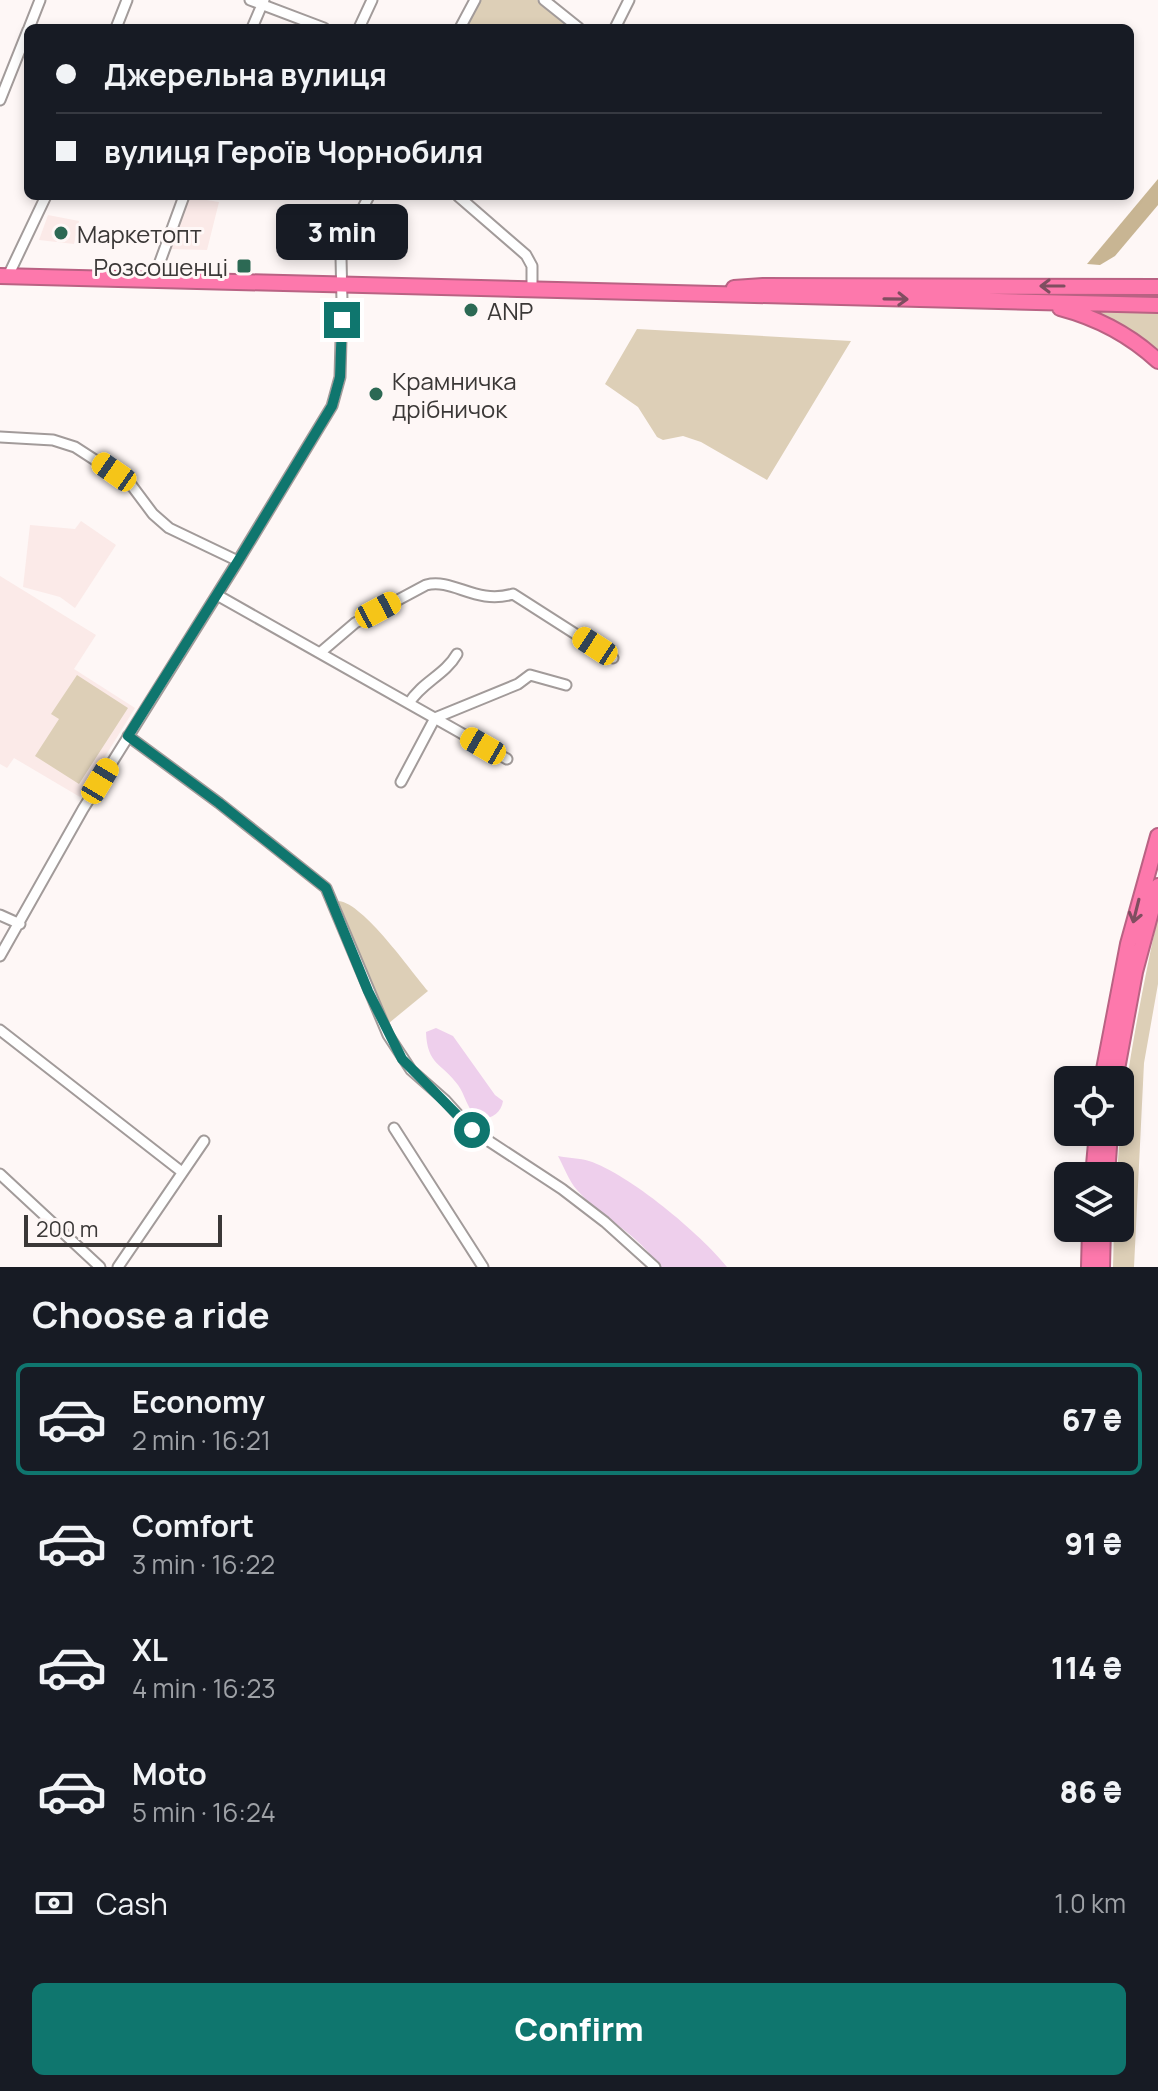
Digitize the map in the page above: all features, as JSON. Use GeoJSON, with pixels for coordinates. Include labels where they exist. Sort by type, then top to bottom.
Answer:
{"type":"FeatureCollection","features":[{"type":"Feature","properties":{"kind":"highway"},"geometry":{"type":"LineString","coordinates":[[4,276],[1158,305]]}},
{"type":"Feature","properties":{"kind":"highway"},"geometry":{"type":"LineString","coordinates":[[1093,286],[1158,278]]}},
{"type":"Feature","properties":{"kind":"highway"},"geometry":{"type":"LineString","coordinates":[[678,292],[763,286],[1158,287]]}},
{"type":"Feature","properties":{"kind":"highway"},"geometry":{"type":"LineString","coordinates":[[1036,303],[1075,312],[1117,329],[1158,361]]}},
{"type":"Feature","properties":{"kind":"highway"},"geometry":{"type":"LineString","coordinates":[[1105,1066],[1128,944],[1158,836]]}},
{"type":"Feature","properties":{"kind":"highway"},"geometry":{"type":"LineString","coordinates":[[1118,1066],[1135,972],[1158,886]]}},
{"type":"Feature","properties":{"kind":"highway"},"geometry":{"type":"LineString","coordinates":[[1089,1267],[1090,1242]]}},
{"type":"Feature","properties":{"kind":"highway"},"geometry":{"type":"LineString","coordinates":[[1102,1267],[1103,1242]]}},
{"type":"Feature","properties":{"kind":"street"},"geometry":{"type":"LineString","coordinates":[[30,24],[40,0]]}},
{"type":"Feature","properties":{"kind":"street"},"geometry":{"type":"LineString","coordinates":[[118,24],[127,0]]}},
{"type":"Feature","properties":{"kind":"street"},"geometry":{"type":"LineString","coordinates":[[250,0],[263,2],[315,24]]}},
{"type":"Feature","properties":{"kind":"street"},"geometry":{"type":"LineString","coordinates":[[361,24],[372,0]]}},
{"type":"Feature","properties":{"kind":"street"},"geometry":{"type":"LineString","coordinates":[[462,24],[475,0]]}},
{"type":"Feature","properties":{"kind":"street"},"geometry":{"type":"LineString","coordinates":[[544,0],[574,24]]}},
{"type":"Feature","properties":{"kind":"street"},"geometry":{"type":"LineString","coordinates":[[617,24],[629,0]]}},
{"type":"Feature","properties":{"kind":"street"},"geometry":{"type":"LineString","coordinates":[[254,24],[263,2]]}},
{"type":"Feature","properties":{"kind":"street"},"geometry":{"type":"LineString","coordinates":[[0,100],[24,39]]}},
{"type":"Feature","properties":{"kind":"street"},"geometry":{"type":"LineString","coordinates":[[4,276],[44,200]]}},
{"type":"Feature","properties":{"kind":"street"},"geometry":{"type":"LineString","coordinates":[[154,278],[183,200]]}},
{"type":"Feature","properties":{"kind":"street"},"geometry":{"type":"LineString","coordinates":[[0,956],[83,809],[238,561],[335,397],[340,377],[340,268],[344,244],[367,200]]}},
{"type":"Feature","properties":{"kind":"street"},"geometry":{"type":"LineString","coordinates":[[463,200],[526,255],[532,266],[532,287]]}},
{"type":"Feature","properties":{"kind":"street"},"geometry":{"type":"LineString","coordinates":[[0,437],[53,440],[75,447],[129,482],[153,514],[169,528],[238,561]]}},
{"type":"Feature","properties":{"kind":"street"},"geometry":{"type":"LineString","coordinates":[[321,652],[355,623],[435,583],[489,599],[513,594],[613,658]]}},
{"type":"Feature","properties":{"kind":"street"},"geometry":{"type":"LineString","coordinates":[[217,595],[507,759]]}},
{"type":"Feature","properties":{"kind":"street"},"geometry":{"type":"LineString","coordinates":[[409,703],[421,686],[449,667],[457,654]]}},
{"type":"Feature","properties":{"kind":"street"},"geometry":{"type":"LineString","coordinates":[[401,782],[435,718],[518,684],[530,675],[566,685]]}},
{"type":"Feature","properties":{"kind":"street"},"geometry":{"type":"LineString","coordinates":[[128,736],[326,888],[388,1035],[411,1070],[472,1130],[573,1197],[655,1267]]}},
{"type":"Feature","properties":{"kind":"street"},"geometry":{"type":"LineString","coordinates":[[0,915],[20,924]]}},
{"type":"Feature","properties":{"kind":"street"},"geometry":{"type":"LineString","coordinates":[[0,1030],[182,1172]]}},
{"type":"Feature","properties":{"kind":"street"},"geometry":{"type":"LineString","coordinates":[[394,1128],[483,1267]]}},
{"type":"Feature","properties":{"kind":"street"},"geometry":{"type":"LineString","coordinates":[[118,1267],[204,1141]]}},
{"type":"Feature","properties":{"kind":"street"},"geometry":{"type":"LineString","coordinates":[[0,1174],[100,1267]]}},
{"type":"Feature","properties":{"kind":"shaded area"},"geometry":{"type":"Polygon","coordinates":[[[481,0],[537,0],[567,24],[468,24],[481,0]]]}},
{"type":"Feature","properties":{"kind":"shaded area"},"geometry":{"type":"Polygon","coordinates":[[[1158,179],[1158,205],[1115,256],[1100,265],[1087,264],[1158,179]]]}},
{"type":"Feature","properties":{"kind":"shaded area"},"geometry":{"type":"Polygon","coordinates":[[[187,200],[219,202],[207,250],[169,249],[187,200]]]}},
{"type":"Feature","properties":{"kind":"shaded area"},"geometry":{"type":"Polygon","coordinates":[[[48,215],[79,221],[74,244],[39,240],[48,215]]]}},
{"type":"Feature","properties":{"kind":"shaded area"},"geometry":{"type":"Polygon","coordinates":[[[1079,309],[1158,310],[1158,356],[1079,309]]]}},
{"type":"Feature","properties":{"kind":"shaded area"},"geometry":{"type":"Polygon","coordinates":[[[637,329],[851,341],[767,480],[701,442],[683,436],[663,440],[657,437],[638,407],[605,384],[637,329]]]}},
{"type":"Feature","properties":{"kind":"shaded area"},"geometry":{"type":"Polygon","coordinates":[[[81,521],[116,545],[75,608],[60,597],[23,587],[30,525],[75,529],[81,521]]]}},
{"type":"Feature","properties":{"kind":"shaded area"},"geometry":{"type":"Polygon","coordinates":[[[0,576],[96,635],[74,669],[135,708],[80,797],[14,758],[7,768],[0,764],[0,576]]]}},
{"type":"Feature","properties":{"kind":"shaded area"},"geometry":{"type":"Polygon","coordinates":[[[77,675],[128,708],[79,784],[35,756],[59,719],[51,714],[77,675]]]}},
{"type":"Feature","properties":{"kind":"shaded area"},"geometry":{"type":"Polygon","coordinates":[[[339,901],[361,913],[373,925],[428,991],[389,1023],[381,1012],[337,904],[339,901]]]}},
{"type":"Feature","properties":{"kind":"shaded area"},"geometry":{"type":"Polygon","coordinates":[[[1158,915],[1158,984],[1144,1063],[1134,1267],[1113,1267],[1114,1242],[1134,1242],[1134,1162],[1118,1162],[1120,1146],[1134,1146],[1134,1066],[1129,1066],[1158,915]]]}},
{"type":"Feature","properties":{"kind":"shaded area"},"geometry":{"type":"Polygon","coordinates":[[[436,1028],[453,1036],[495,1095],[503,1101],[494,1116],[476,1118],[458,1085],[432,1057],[426,1032],[436,1028]]]}},
{"type":"Feature","properties":{"kind":"shaded area"},"geometry":{"type":"Polygon","coordinates":[[[558,1156],[589,1161],[624,1178],[682,1222],[727,1267],[659,1267],[642,1245],[577,1190],[558,1156]]]}},
{"type":"Feature","properties":{"kind":"place","name":"Маркетопт"},"geometry":{"type":"Point","coordinates":[61,233]}},
{"type":"Feature","properties":{"kind":"place","name":"Розсошенці"},"geometry":{"type":"Point","coordinates":[244,266]}},
{"type":"Feature","properties":{"kind":"place","name":"ANP"},"geometry":{"type":"Point","coordinates":[471,310]}},
{"type":"Feature","properties":{"kind":"place","name":"Крамничка дрібничок"},"geometry":{"type":"Point","coordinates":[376,394]}},
{"type":"Feature","properties":{"kind":"route"},"geometry":{"type":"LineString","coordinates":[[342,320],[340,377],[332,406],[128,736],[326,888],[368,991],[402,1059],[472,1130]]}}]}
